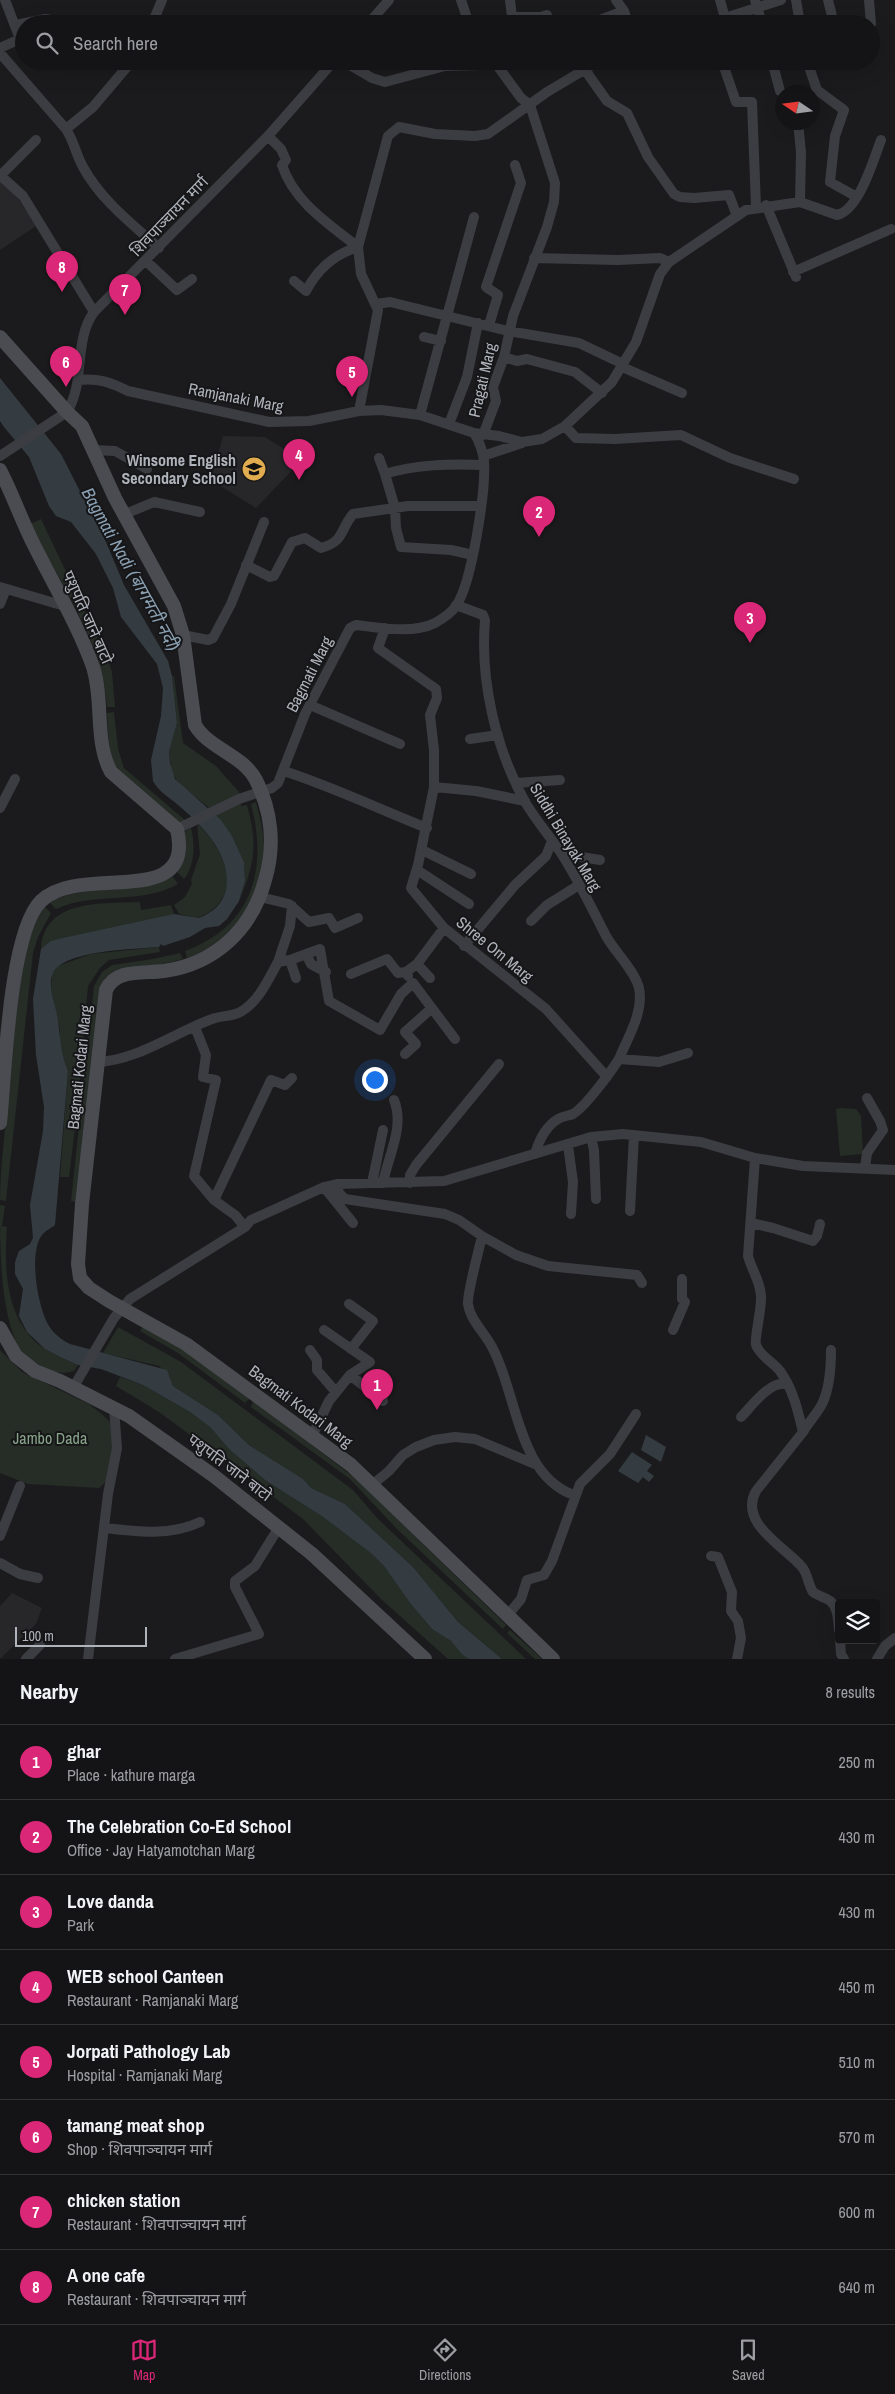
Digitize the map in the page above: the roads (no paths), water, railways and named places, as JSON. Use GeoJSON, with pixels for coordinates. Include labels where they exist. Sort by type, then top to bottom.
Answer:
{"type":"FeatureCollection","features":[{"type":"Feature","properties":{"kind":"main road","name":"Bagmati Kodari Marg"},"geometry":{"type":"LineString","coordinates":[[0,337],[61,416],[82,426],[125,514],[174,606],[183,635],[195,725],[203,736],[242,762],[255,779],[261,792],[270,823],[272,848],[260,897],[243,928],[219,951],[177,968],[166,971],[124,975],[109,983],[104,999],[97,1062],[78,1264],[80,1278],[84,1284],[117,1313],[186,1344],[351,1465],[553,1659]]}},
{"type":"Feature","properties":{"kind":"main road","name":"पशुपति जाने बाटो"},"geometry":{"type":"LineString","coordinates":[[0,470],[24,524],[68,607],[96,678],[106,764],[111,772],[178,829]]}},
{"type":"Feature","properties":{"kind":"main road"},"geometry":{"type":"LineString","coordinates":[[0,1123],[15,971],[26,931],[39,904],[53,893],[69,888],[97,882],[142,880],[164,876],[170,872],[178,853],[178,829]]}},
{"type":"Feature","properties":{"kind":"main road","name":"पशुपति जाने बाटो"},"geometry":{"type":"LineString","coordinates":[[1,1333],[8,1345],[24,1363],[35,1371],[114,1408],[214,1476],[312,1554],[425,1659]]}},
{"type":"Feature","properties":{"kind":"street"},"geometry":{"type":"LineString","coordinates":[[5,0],[15,23]]}},
{"type":"Feature","properties":{"kind":"street"},"geometry":{"type":"LineString","coordinates":[[156,15],[162,0]]}},
{"type":"Feature","properties":{"kind":"street"},"geometry":{"type":"LineString","coordinates":[[376,15],[389,0]]}},
{"type":"Feature","properties":{"kind":"street"},"geometry":{"type":"LineString","coordinates":[[460,0],[466,15]]}},
{"type":"Feature","properties":{"kind":"street"},"geometry":{"type":"LineString","coordinates":[[510,0],[512,15]]}},
{"type":"Feature","properties":{"kind":"street"},"geometry":{"type":"LineString","coordinates":[[616,0],[625,15]]}},
{"type":"Feature","properties":{"kind":"street"},"geometry":{"type":"LineString","coordinates":[[720,0],[724,15]]}},
{"type":"Feature","properties":{"kind":"street"},"geometry":{"type":"LineString","coordinates":[[732,15],[756,4],[781,0]]}},
{"type":"Feature","properties":{"kind":"street"},"geometry":{"type":"LineString","coordinates":[[796,0],[798,15]]}},
{"type":"Feature","properties":{"kind":"street"},"geometry":{"type":"LineString","coordinates":[[828,0],[832,15]]}},
{"type":"Feature","properties":{"kind":"street"},"geometry":{"type":"LineString","coordinates":[[869,0],[870,15]]}},
{"type":"Feature","properties":{"kind":"street"},"geometry":{"type":"LineString","coordinates":[[614,15],[624,11]]}},
{"type":"Feature","properties":{"kind":"street"},"geometry":{"type":"LineString","coordinates":[[537,15],[542,14]]}},
{"type":"Feature","properties":{"kind":"street"},"geometry":{"type":"LineString","coordinates":[[0,48],[15,40]]}},
{"type":"Feature","properties":{"kind":"street"},"geometry":{"type":"LineString","coordinates":[[0,53],[66,128],[73,139],[82,166],[98,191],[159,248]]}},
{"type":"Feature","properties":{"kind":"street"},"geometry":{"type":"LineString","coordinates":[[66,128],[93,107],[124,70]]}},
{"type":"Feature","properties":{"kind":"street","name":"शिवपाञ्चायन मार्ग"},"geometry":{"type":"LineString","coordinates":[[61,416],[73,403],[79,380],[84,330],[94,312],[268,136],[326,70]]}},
{"type":"Feature","properties":{"kind":"street"},"geometry":{"type":"LineString","coordinates":[[358,70],[372,78],[385,82],[430,70]]}},
{"type":"Feature","properties":{"kind":"street"},"geometry":{"type":"LineString","coordinates":[[501,70],[521,98],[530,105]]}},
{"type":"Feature","properties":{"kind":"street"},"geometry":{"type":"LineString","coordinates":[[359,411],[377,318],[376,304],[361,274],[358,247],[388,136],[396,128],[435,134],[482,136],[494,131],[548,92],[585,70],[607,101],[627,113],[648,157],[668,189],[680,197],[730,195],[737,216]]}},
{"type":"Feature","properties":{"kind":"street"},"geometry":{"type":"LineString","coordinates":[[725,70],[736,102],[752,102],[761,206],[795,275],[891,229]]}},
{"type":"Feature","properties":{"kind":"street"},"geometry":{"type":"LineString","coordinates":[[774,70],[778,85]]}},
{"type":"Feature","properties":{"kind":"street"},"geometry":{"type":"LineString","coordinates":[[810,70],[817,90],[844,110],[835,136],[830,182],[858,197]]}},
{"type":"Feature","properties":{"kind":"street","name":"Pragati Marg"},"geometry":{"type":"LineString","coordinates":[[478,434],[496,402],[493,387],[504,357],[508,331],[547,227],[556,182],[530,105]]}},
{"type":"Feature","properties":{"kind":"street"},"geometry":{"type":"LineString","coordinates":[[799,130],[800,202]]}},
{"type":"Feature","properties":{"kind":"street"},"geometry":{"type":"LineString","coordinates":[[268,136],[281,149],[286,160],[282,165],[285,173],[302,200],[358,247]]}},
{"type":"Feature","properties":{"kind":"street"},"geometry":{"type":"LineString","coordinates":[[36,140],[3,173],[2,177],[22,196],[94,312]]}},
{"type":"Feature","properties":{"kind":"street","name":"Ramjanaki Marg"},"geometry":{"type":"LineString","coordinates":[[79,380],[95,378],[128,391],[269,422],[309,421],[359,411],[381,410],[420,415],[478,434],[499,436],[522,442],[550,436],[565,426],[602,394],[622,365],[643,324],[660,274],[669,262],[737,216],[761,206],[800,202],[836,215],[851,208],[858,197],[881,140]]}},
{"type":"Feature","properties":{"kind":"street"},"geometry":{"type":"LineString","coordinates":[[489,325],[498,295],[486,287],[520,183],[515,165]]}},
{"type":"Feature","properties":{"kind":"street"},"geometry":{"type":"LineString","coordinates":[[420,415],[474,217]]}},
{"type":"Feature","properties":{"kind":"street"},"geometry":{"type":"LineString","coordinates":[[294,281],[306,291],[317,273],[344,252],[358,247]]}},
{"type":"Feature","properties":{"kind":"street"},"geometry":{"type":"LineString","coordinates":[[534,258],[618,260],[660,258],[669,262]]}},
{"type":"Feature","properties":{"kind":"street"},"geometry":{"type":"LineString","coordinates":[[146,261],[177,290],[192,280]]}},
{"type":"Feature","properties":{"kind":"street"},"geometry":{"type":"LineString","coordinates":[[376,304],[390,302],[508,331],[579,343],[682,393]]}},
{"type":"Feature","properties":{"kind":"street"},"geometry":{"type":"LineString","coordinates":[[449,424],[467,377],[478,323]]}},
{"type":"Feature","properties":{"kind":"street"},"geometry":{"type":"LineString","coordinates":[[424,337],[441,341]]}},
{"type":"Feature","properties":{"kind":"street"},"geometry":{"type":"LineString","coordinates":[[504,357],[517,361],[527,359],[575,372],[602,394]]}},
{"type":"Feature","properties":{"kind":"street"},"geometry":{"type":"LineString","coordinates":[[3,455],[61,416]]}},
{"type":"Feature","properties":{"kind":"street"},"geometry":{"type":"LineString","coordinates":[[565,426],[576,438],[615,440],[681,435],[730,458],[794,479]]}},
{"type":"Feature","properties":{"kind":"street"},"geometry":{"type":"LineString","coordinates":[[456,606],[473,555],[480,506],[483,460],[478,434]]}},
{"type":"Feature","properties":{"kind":"street"},"geometry":{"type":"LineString","coordinates":[[384,474],[400,469],[483,460],[522,442]]}},
{"type":"Feature","properties":{"kind":"street"},"geometry":{"type":"LineString","coordinates":[[94,450],[115,451],[147,469]]}},
{"type":"Feature","properties":{"kind":"street"},"geometry":{"type":"LineString","coordinates":[[379,458],[395,508],[396,528],[401,547],[451,550],[473,555]]}},
{"type":"Feature","properties":{"kind":"street"},"geometry":{"type":"LineString","coordinates":[[125,514],[154,502],[200,512]]}},
{"type":"Feature","properties":{"kind":"street"},"geometry":{"type":"LineString","coordinates":[[246,565],[270,577],[274,576],[292,542],[298,538],[305,538],[321,548],[331,545],[340,540],[344,526],[353,514],[395,508],[480,506]]}},
{"type":"Feature","properties":{"kind":"street"},"geometry":{"type":"LineString","coordinates":[[183,635],[213,638],[231,604],[264,522]]}},
{"type":"Feature","properties":{"kind":"street"},"geometry":{"type":"LineString","coordinates":[[0,604],[3,588],[68,607]]}},
{"type":"Feature","properties":{"kind":"street","name":"Bagmati Marg"},"geometry":{"type":"LineString","coordinates":[[178,829],[239,799],[261,792],[278,783],[305,714],[350,628],[356,625],[385,628],[422,628],[436,623],[456,606]]}},
{"type":"Feature","properties":{"kind":"street","name":"Siddhi Binayak Marg"},"geometry":{"type":"LineString","coordinates":[[456,606],[484,616],[486,620],[485,668],[498,735],[524,800],[562,854],[612,948],[636,979],[639,989],[640,1009],[619,1059],[607,1077],[574,1114],[559,1118],[550,1125],[539,1141],[534,1154]]}},
{"type":"Feature","properties":{"kind":"street","name":"Shree Om Marg"},"geometry":{"type":"LineString","coordinates":[[385,628],[378,648],[436,689],[437,693],[430,715],[434,750],[434,787],[422,850],[411,888],[444,928],[464,946],[546,1009],[607,1077]]}},
{"type":"Feature","properties":{"kind":"street"},"geometry":{"type":"LineString","coordinates":[[310,705],[400,744]]}},
{"type":"Feature","properties":{"kind":"street"},"geometry":{"type":"LineString","coordinates":[[470,739],[498,735]]}},
{"type":"Feature","properties":{"kind":"street"},"geometry":{"type":"LineString","coordinates":[[284,771],[323,783],[392,815],[427,828]]}},
{"type":"Feature","properties":{"kind":"street"},"geometry":{"type":"LineString","coordinates":[[0,808],[15,778]]}},
{"type":"Feature","properties":{"kind":"street"},"geometry":{"type":"LineString","coordinates":[[516,782],[560,780]]}},
{"type":"Feature","properties":{"kind":"street"},"geometry":{"type":"LineString","coordinates":[[434,787],[476,791],[524,800]]}},
{"type":"Feature","properties":{"kind":"street"},"geometry":{"type":"LineString","coordinates":[[464,946],[514,885],[546,856],[552,840]]}},
{"type":"Feature","properties":{"kind":"street"},"geometry":{"type":"LineString","coordinates":[[422,850],[471,874]]}},
{"type":"Feature","properties":{"kind":"street"},"geometry":{"type":"LineString","coordinates":[[562,854],[600,860]]}},
{"type":"Feature","properties":{"kind":"street"},"geometry":{"type":"LineString","coordinates":[[417,870],[469,904]]}},
{"type":"Feature","properties":{"kind":"street"},"geometry":{"type":"LineString","coordinates":[[530,921],[547,904],[579,886]]}},
{"type":"Feature","properties":{"kind":"street"},"geometry":{"type":"LineString","coordinates":[[260,897],[292,906],[309,922],[329,918],[335,928],[358,918]]}},
{"type":"Feature","properties":{"kind":"street"},"geometry":{"type":"LineString","coordinates":[[97,1062],[109,1061],[159,1044],[224,1015],[242,1011],[259,993],[278,962],[290,926],[292,906]]}},
{"type":"Feature","properties":{"kind":"street"},"geometry":{"type":"LineString","coordinates":[[351,974],[387,959],[398,973],[406,972],[416,964],[444,928]]}},
{"type":"Feature","properties":{"kind":"street"},"geometry":{"type":"LineString","coordinates":[[278,962],[306,954],[311,964],[326,972],[330,1000],[380,1030],[400,994],[413,983]]}},
{"type":"Feature","properties":{"kind":"street"},"geometry":{"type":"LineString","coordinates":[[290,960],[296,978]]}},
{"type":"Feature","properties":{"kind":"street"},"geometry":{"type":"LineString","coordinates":[[416,964],[430,978]]}},
{"type":"Feature","properties":{"kind":"street"},"geometry":{"type":"LineString","coordinates":[[406,972],[455,1039]]}},
{"type":"Feature","properties":{"kind":"street"},"geometry":{"type":"LineString","coordinates":[[405,1054],[416,1044],[405,1032],[432,1008]]}},
{"type":"Feature","properties":{"kind":"street"},"geometry":{"type":"LineString","coordinates":[[195,1027],[206,1055],[203,1077],[216,1080],[194,1176],[214,1200],[235,1215],[245,1227]]}},
{"type":"Feature","properties":{"kind":"street"},"geometry":{"type":"LineString","coordinates":[[619,1059],[659,1062],[688,1053]]}},
{"type":"Feature","properties":{"kind":"street"},"geometry":{"type":"LineString","coordinates":[[410,1183],[410,1175],[416,1165],[498,1064]]}},
{"type":"Feature","properties":{"kind":"street"},"geometry":{"type":"LineString","coordinates":[[214,1200],[251,1118],[262,1101],[271,1080],[285,1085],[292,1078]]}},
{"type":"Feature","properties":{"kind":"street"},"geometry":{"type":"LineString","coordinates":[[865,1168],[867,1152],[883,1130],[867,1098]]}},
{"type":"Feature","properties":{"kind":"street"},"geometry":{"type":"LineString","coordinates":[[383,1183],[398,1123],[399,1112],[394,1100]]}},
{"type":"Feature","properties":{"kind":"street"},"geometry":{"type":"LineString","coordinates":[[372,1183],[383,1130]]}},
{"type":"Feature","properties":{"kind":"street"},"geometry":{"type":"LineString","coordinates":[[73,1388],[117,1313],[130,1299],[245,1227],[251,1220],[324,1187],[337,1184],[444,1181],[591,1137],[634,1135],[714,1144],[755,1158],[803,1166],[895,1170]]}},
{"type":"Feature","properties":{"kind":"street"},"geometry":{"type":"LineString","coordinates":[[630,1211],[634,1135]]}},
{"type":"Feature","properties":{"kind":"street"},"geometry":{"type":"LineString","coordinates":[[591,1137],[594,1150],[596,1198]]}},
{"type":"Feature","properties":{"kind":"street"},"geometry":{"type":"LineString","coordinates":[[568,1145],[573,1182],[571,1214]]}},
{"type":"Feature","properties":{"kind":"street"},"geometry":{"type":"LineString","coordinates":[[755,1158],[748,1256],[751,1268],[760,1281],[760,1320],[755,1338],[756,1345],[781,1373],[794,1398],[803,1432]]}},
{"type":"Feature","properties":{"kind":"street"},"geometry":{"type":"LineString","coordinates":[[337,1184],[339,1193],[345,1199],[445,1214],[460,1220],[482,1236],[532,1261],[580,1270],[637,1275],[642,1283]]}},
{"type":"Feature","properties":{"kind":"street"},"geometry":{"type":"LineString","coordinates":[[324,1187],[353,1223]]}},
{"type":"Feature","properties":{"kind":"street"},"geometry":{"type":"LineString","coordinates":[[751,1223],[784,1231],[812,1241],[817,1236],[820,1224]]}},
{"type":"Feature","properties":{"kind":"street"},"geometry":{"type":"LineString","coordinates":[[482,1236],[468,1304],[479,1328],[492,1347],[508,1389],[515,1418],[537,1465],[554,1484],[574,1495]]}},
{"type":"Feature","properties":{"kind":"street"},"geometry":{"type":"LineString","coordinates":[[673,1330],[685,1302],[682,1299],[682,1279]]}},
{"type":"Feature","properties":{"kind":"street"},"geometry":{"type":"LineString","coordinates":[[349,1304],[373,1321],[351,1349]]}},
{"type":"Feature","properties":{"kind":"street"},"geometry":{"type":"LineString","coordinates":[[312,1436],[335,1391],[350,1375],[370,1362],[324,1330]]}},
{"type":"Feature","properties":{"kind":"street"},"geometry":{"type":"LineString","coordinates":[[310,1350],[316,1360],[317,1370],[335,1391]]}},
{"type":"Feature","properties":{"kind":"street"},"geometry":{"type":"LineString","coordinates":[[831,1350],[831,1368],[822,1403],[803,1432],[756,1491],[751,1503],[752,1512],[772,1541],[803,1569],[812,1591],[831,1601],[835,1610]]}},
{"type":"Feature","properties":{"kind":"street"},"geometry":{"type":"LineString","coordinates":[[350,1375],[382,1401]]}},
{"type":"Feature","properties":{"kind":"street"},"geometry":{"type":"LineString","coordinates":[[741,1417],[770,1389],[776,1385],[786,1384]]}},
{"type":"Feature","properties":{"kind":"street"},"geometry":{"type":"LineString","coordinates":[[88,1659],[106,1528],[108,1494],[117,1448],[114,1408]]}},
{"type":"Feature","properties":{"kind":"street"},"geometry":{"type":"LineString","coordinates":[[507,1616],[520,1598],[527,1580],[544,1575],[552,1561],[572,1506],[574,1495],[580,1484],[610,1454],[636,1414]]}},
{"type":"Feature","properties":{"kind":"street"},"geometry":{"type":"LineString","coordinates":[[372,1485],[389,1471],[403,1455],[416,1447],[434,1440],[455,1437],[475,1439],[537,1465]]}},
{"type":"Feature","properties":{"kind":"street"},"geometry":{"type":"LineString","coordinates":[[0,1536],[20,1486]]}},
{"type":"Feature","properties":{"kind":"street"},"geometry":{"type":"LineString","coordinates":[[106,1528],[165,1532],[188,1528],[200,1522]]}},
{"type":"Feature","properties":{"kind":"street"},"geometry":{"type":"LineString","coordinates":[[175,1659],[259,1634],[235,1587],[235,1581],[255,1566],[279,1527]]}},
{"type":"Feature","properties":{"kind":"street"},"geometry":{"type":"LineString","coordinates":[[711,1556],[718,1557],[732,1592],[731,1611],[738,1621],[741,1638],[737,1659]]}},
{"type":"Feature","properties":{"kind":"street"},"geometry":{"type":"LineString","coordinates":[[0,1563],[20,1574],[38,1578]]}},
{"type":"Feature","properties":{"kind":"street"},"geometry":{"type":"LineString","coordinates":[[877,1659],[884,1646],[895,1638]]}},
{"type":"Feature","properties":{"kind":"street"},"geometry":{"type":"LineString","coordinates":[[840,1644],[841,1654],[844,1659]]}},
{"type":"Feature","properties":{"kind":"street"},"geometry":{"type":"LineString","coordinates":[[26,1659],[40,1645]]}},
{"type":"Feature","properties":{"kind":"place","name":"A one cafe"},"geometry":{"type":"Point","coordinates":[62,292]}},
{"type":"Feature","properties":{"kind":"place","name":"chicken station"},"geometry":{"type":"Point","coordinates":[125,315]}},
{"type":"Feature","properties":{"kind":"place","name":"tamang meat shop"},"geometry":{"type":"Point","coordinates":[66,387]}},
{"type":"Feature","properties":{"kind":"place","name":"Jorpati Pathology Lab"},"geometry":{"type":"Point","coordinates":[352,397]}},
{"type":"Feature","properties":{"kind":"place","name":"Winsome English Secondary School"},"geometry":{"type":"Point","coordinates":[254,469]}},
{"type":"Feature","properties":{"kind":"place","name":"WEB school Canteen"},"geometry":{"type":"Point","coordinates":[299,480]}},
{"type":"Feature","properties":{"kind":"place","name":"The Celebration Co-Ed School"},"geometry":{"type":"Point","coordinates":[539,537]}},
{"type":"Feature","properties":{"kind":"place","name":"Love danda"},"geometry":{"type":"Point","coordinates":[750,643]}},
{"type":"Feature","properties":{"kind":"place","name":"ghar"},"geometry":{"type":"Point","coordinates":[377,1410]}},
{"type":"Feature","properties":{"kind":"water label","name":"Bagmati Nadi (बागमती नदी)"},"geometry":{"type":"Point","coordinates":[131,569]}},
{"type":"Feature","properties":{"kind":"park label","name":"Jambo Dada"},"geometry":{"type":"Point","coordinates":[50,1438]}}]}
